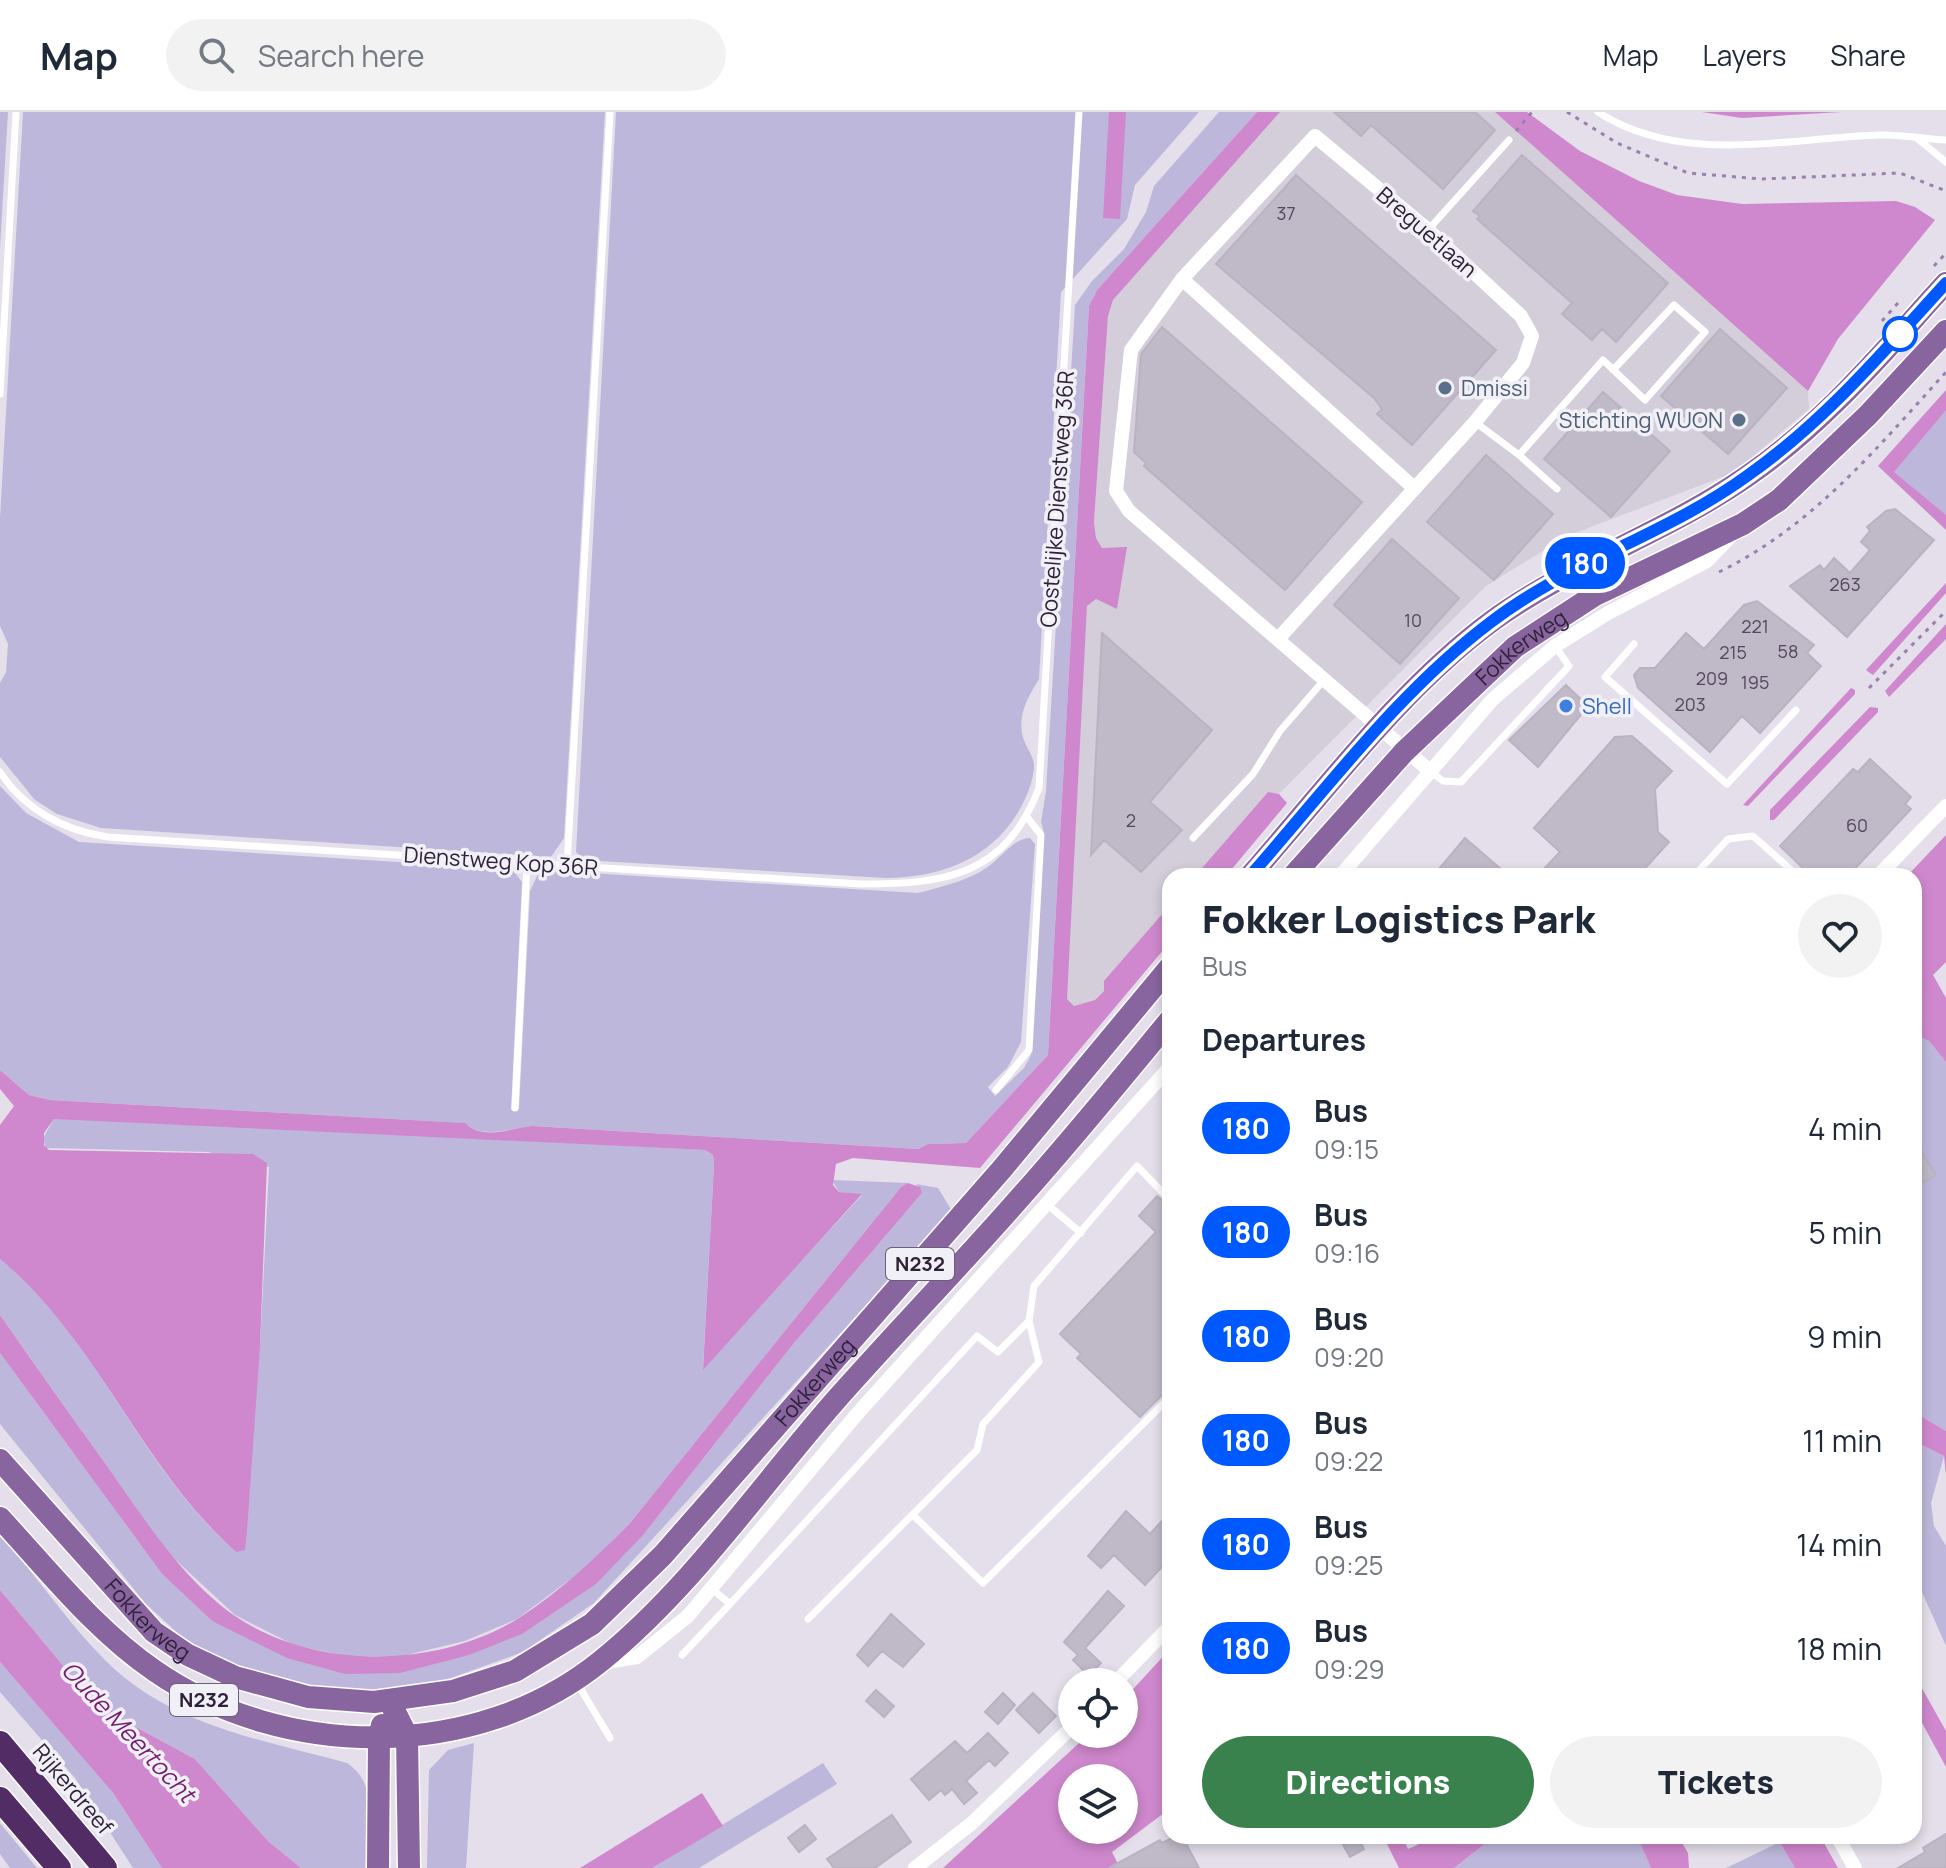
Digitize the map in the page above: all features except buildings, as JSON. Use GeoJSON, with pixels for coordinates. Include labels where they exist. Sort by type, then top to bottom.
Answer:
{"type":"FeatureCollection","features":[{"type":"Feature","properties":{"kind":"highway","name":"Rijkerdreef"},"geometry":{"type":"LineString","coordinates":[[0,1743],[105,1868]]}},
{"type":"Feature","properties":{"kind":"highway"},"geometry":{"type":"LineString","coordinates":[[0,1799],[59,1868]]}},
{"type":"Feature","properties":{"kind":"main road","name":"Fokkerweg"},"geometry":{"type":"LineString","coordinates":[[1257,868],[1379,729],[1444,661],[1491,622],[1604,552],[1681,517],[1747,477],[1829,412],[1946,283]]}},
{"type":"Feature","properties":{"kind":"main road","name":"Fokkerweg"},"geometry":{"type":"LineString","coordinates":[[1300,868],[1404,752],[1515,647],[1595,595],[1743,524],[1779,500],[1946,331]]}},
{"type":"Feature","properties":{"kind":"main road","name":"Fokkerweg"},"geometry":{"type":"LineString","coordinates":[[0,1460],[154,1632],[188,1655],[235,1677],[284,1692],[327,1700],[390,1702],[453,1691],[515,1671],[592,1624],[663,1555],[1002,1169],[1162,977]]}},
{"type":"Feature","properties":{"kind":"main road","name":"Fokkerweg"},"geometry":{"type":"LineString","coordinates":[[0,1518],[104,1630],[154,1671],[189,1692],[263,1723],[317,1734],[379,1738],[407,1736],[493,1718],[574,1679],[597,1664],[655,1612],[835,1401],[1025,1192],[1162,1029]]}},
{"type":"Feature","properties":{"kind":"main road"},"geometry":{"type":"LineString","coordinates":[[390,1702],[407,1736],[409,1868]]}},
{"type":"Feature","properties":{"kind":"main road"},"geometry":{"type":"LineString","coordinates":[[378,1868],[379,1738],[390,1702]]}},
{"type":"Feature","properties":{"kind":"street","name":"Breguetlaan"},"geometry":{"type":"LineString","coordinates":[[1278,639],[1475,422],[1523,363],[1532,336],[1521,316],[1428,230],[1315,136],[1182,279],[1131,350],[1116,491],[1129,511],[1404,752]]}},
{"type":"Feature","properties":{"kind":"street"},"geometry":{"type":"LineString","coordinates":[[1182,279],[1414,488]]}},
{"type":"Feature","properties":{"kind":"street","name":"Fokkerweg"},"geometry":{"type":"LineString","coordinates":[[1347,868],[1493,699],[1555,646],[1608,613],[1707,561],[1743,524]]}},
{"type":"Feature","properties":{"kind":"street"},"geometry":{"type":"LineString","coordinates":[[1404,752],[1431,772]]}},
{"type":"Feature","properties":{"kind":"street"},"geometry":{"type":"LineString","coordinates":[[1886,868],[1946,806]]}},
{"type":"Feature","properties":{"kind":"street","name":"Fokkerweg"},"geometry":{"type":"LineString","coordinates":[[597,1664],[637,1657],[688,1616],[857,1414],[1162,1076]]}},
{"type":"Feature","properties":{"kind":"street"},"geometry":{"type":"LineString","coordinates":[[1130,1668],[1162,1634]]}},
{"type":"Feature","properties":{"kind":"street"},"geometry":{"type":"LineString","coordinates":[[915,1868],[972,1823],[1058,1740]]}},
{"type":"Feature","properties":{"kind":"street"},"geometry":{"type":"LineString","coordinates":[[1842,1844],[1855,1868]]}},
{"type":"Feature","properties":{"kind":"lane"},"geometry":{"type":"LineString","coordinates":[[0,394],[16,112]]}},
{"type":"Feature","properties":{"kind":"lane"},"geometry":{"type":"LineString","coordinates":[[567,865],[610,112]]}},
{"type":"Feature","properties":{"kind":"lane","name":"Oostelijke Dienstweg 36R"},"geometry":{"type":"LineString","coordinates":[[980,863],[1017,834],[1039,788],[1079,112]]}},
{"type":"Feature","properties":{"kind":"lane"},"geometry":{"type":"LineString","coordinates":[[1598,112],[1638,134],[1699,144],[1881,134],[1946,140]]}},
{"type":"Feature","properties":{"kind":"lane"},"geometry":{"type":"LineString","coordinates":[[1918,139],[1946,162]]}},
{"type":"Feature","properties":{"kind":"lane"},"geometry":{"type":"LineString","coordinates":[[1428,230],[1509,140]]}},
{"type":"Feature","properties":{"kind":"lane"},"geometry":{"type":"LineString","coordinates":[[1519,455],[1603,360],[1613,370],[1645,400],[1705,332],[1674,305],[1613,370]]}},
{"type":"Feature","properties":{"kind":"lane"},"geometry":{"type":"LineString","coordinates":[[1475,422],[1557,489]]}},
{"type":"Feature","properties":{"kind":"lane"},"geometry":{"type":"LineString","coordinates":[[1634,644],[1605,677],[1727,784],[1796,710]]}},
{"type":"Feature","properties":{"kind":"lane"},"geometry":{"type":"LineString","coordinates":[[1431,772],[1443,781],[1461,782],[1569,666],[1555,646]]}},
{"type":"Feature","properties":{"kind":"lane"},"geometry":{"type":"LineString","coordinates":[[1193,838],[1253,774],[1280,731],[1324,680]]}},
{"type":"Feature","properties":{"kind":"lane","name":"Dienstweg Kop 36R"},"geometry":{"type":"LineString","coordinates":[[0,772],[28,802],[60,824],[108,837],[861,884],[922,884],[980,863]]}},
{"type":"Feature","properties":{"kind":"lane"},"geometry":{"type":"LineString","coordinates":[[996,1090],[1029,1050],[1041,835],[1027,817]]}},
{"type":"Feature","properties":{"kind":"lane"},"geometry":{"type":"LineString","coordinates":[[1701,868],[1728,839],[1753,836],[1789,868]]}},
{"type":"Feature","properties":{"kind":"lane"},"geometry":{"type":"LineString","coordinates":[[515,1108],[527,863]]}},
{"type":"Feature","properties":{"kind":"lane"},"geometry":{"type":"LineString","coordinates":[[808,1619],[977,1450],[983,1424],[1039,1362],[1029,1321],[1034,1286],[1137,1166],[1162,1192]]}},
{"type":"Feature","properties":{"kind":"lane"},"geometry":{"type":"LineString","coordinates":[[1048,1205],[1081,1233]]}},
{"type":"Feature","properties":{"kind":"lane"},"geometry":{"type":"LineString","coordinates":[[682,1655],[977,1336],[998,1352],[1029,1321]]}},
{"type":"Feature","properties":{"kind":"lane"},"geometry":{"type":"LineString","coordinates":[[913,1515],[983,1583],[1162,1405]]}},
{"type":"Feature","properties":{"kind":"lane"},"geometry":{"type":"LineString","coordinates":[[711,1588],[730,1604]]}},
{"type":"Feature","properties":{"kind":"lane"},"geometry":{"type":"LineString","coordinates":[[574,1679],[610,1738]]}},
{"type":"Feature","properties":{"kind":"path"},"geometry":{"type":"LineString","coordinates":[[1509,140],[1532,112]]}},
{"type":"Feature","properties":{"kind":"path"},"geometry":{"type":"LineString","coordinates":[[1567,112],[1617,143],[1688,173],[1762,179],[1900,173],[1946,191]]}},
{"type":"Feature","properties":{"kind":"path"},"geometry":{"type":"LineString","coordinates":[[1869,688],[1946,611]]}},
{"type":"Feature","properties":{"kind":"shaded area"},"geometry":{"type":"Polygon","coordinates":[[[0,112],[8,112],[0,248],[0,112]]]}},
{"type":"Feature","properties":{"kind":"shaded area"},"geometry":{"type":"Polygon","coordinates":[[[23,112],[605,112],[564,838],[551,857],[101,828],[57,814],[35,800],[0,757],[0,683],[6,672],[8,644],[0,626],[0,518],[23,112]]]}},
{"type":"Feature","properties":{"kind":"shaded area"},"geometry":{"type":"Polygon","coordinates":[[[616,112],[1199,112],[1135,185],[1127,219],[1061,292],[1039,679],[1021,721],[1023,737],[1034,762],[1033,776],[1023,803],[1010,825],[996,840],[964,862],[926,874],[886,878],[583,860],[576,852],[616,112]]]}},
{"type":"Feature","properties":{"kind":"shaded area"},"geometry":{"type":"Polygon","coordinates":[[[1219,112],[1257,112],[1097,290],[1089,306],[1048,1055],[966,1143],[928,1144],[918,1149],[532,1126],[489,1132],[464,1123],[50,1100],[29,1095],[0,1070],[0,786],[26,813],[79,842],[512,869],[522,882],[511,1110],[519,1109],[530,891],[540,870],[918,893],[958,882],[977,873],[1015,843],[1030,838],[1035,844],[1021,1042],[1008,1067],[988,1087],[995,1096],[1024,1068],[1031,1055],[1044,833],[1041,822],[1046,791],[1075,305],[1092,281],[1124,249],[1146,212],[1154,186],[1219,112]]]}},
{"type":"Feature","properties":{"kind":"shaded area"},"geometry":{"type":"Polygon","coordinates":[[[1280,112],[1495,112],[1808,391],[1809,409],[1733,473],[1567,536],[1486,586],[1279,794],[1268,792],[1202,868],[1162,868],[1162,914],[1105,981],[1104,991],[1095,1000],[1074,1006],[1067,999],[1067,985],[1087,605],[1096,599],[1116,608],[1112,550],[1102,548],[1096,538],[1094,522],[1108,316],[1113,300],[1280,112]]]}},
{"type":"Feature","properties":{"kind":"shaded area"},"geometry":{"type":"Polygon","coordinates":[[[1946,402],[1946,521],[1883,466],[1946,402]]]}},
{"type":"Feature","properties":{"kind":"shaded area"},"geometry":{"type":"Polygon","coordinates":[[[1922,1038],[1929,1041],[1946,1062],[1946,1431],[1922,1417],[1922,1038]]]}},
{"type":"Feature","properties":{"kind":"shaded area"},"geometry":{"type":"Polygon","coordinates":[[[71,1117],[705,1150],[713,1155],[714,1164],[703,1368],[862,1195],[839,1192],[832,1180],[908,1183],[901,1187],[630,1523],[588,1566],[517,1619],[465,1641],[398,1657],[347,1656],[294,1645],[235,1615],[166,1551],[0,1315],[0,1259],[35,1291],[65,1327],[173,1483],[202,1519],[236,1552],[260,1347],[269,1167],[208,1152],[46,1148],[43,1138],[54,1119],[71,1117]]]}},
{"type":"Feature","properties":{"kind":"shaded area"},"geometry":{"type":"Polygon","coordinates":[[[916,1184],[938,1188],[952,1211],[594,1603],[523,1652],[440,1682],[365,1691],[326,1688],[280,1680],[221,1660],[183,1638],[146,1604],[0,1424],[0,1353],[162,1574],[212,1621],[345,1674],[469,1655],[644,1534],[790,1348],[922,1193],[916,1184]]]}},
{"type":"Feature","properties":{"kind":"shaded area"},"geometry":{"type":"Polygon","coordinates":[[[1922,1445],[1944,1456],[1931,1503],[1934,1526],[1946,1546],[1946,1646],[1922,1592],[1922,1445]]]}},
{"type":"Feature","properties":{"kind":"shaded area"},"geometry":{"type":"Polygon","coordinates":[[[0,1536],[107,1662],[160,1702],[220,1728],[347,1763],[358,1772],[365,1784],[370,1810],[366,1868],[301,1868],[268,1841],[195,1759],[132,1725],[81,1687],[0,1590],[0,1536]]]}},
{"type":"Feature","properties":{"kind":"shaded area"},"geometry":{"type":"Polygon","coordinates":[[[0,1662],[113,1793],[162,1868],[133,1868],[75,1778],[0,1692],[0,1662]]]}},
{"type":"Feature","properties":{"kind":"shaded area"},"geometry":{"type":"Polygon","coordinates":[[[474,1743],[466,1868],[427,1868],[429,1770],[448,1750],[474,1743]]]}},
{"type":"Feature","properties":{"kind":"shaded area"},"geometry":{"type":"Polygon","coordinates":[[[823,1763],[837,1784],[699,1868],[652,1868],[823,1763]]]}},
{"type":"Feature","properties":{"kind":"shaded area"},"geometry":{"type":"Polygon","coordinates":[[[0,1823],[37,1868],[10,1868],[0,1854],[0,1823]]]}},
{"type":"Feature","properties":{"kind":"shaded area"},"geometry":{"type":"Polygon","coordinates":[[[1485,1844],[1640,1844],[1651,1868],[1454,1868],[1485,1844]]]}},
{"type":"Feature","properties":{"kind":"shaded area"},"geometry":{"type":"Polygon","coordinates":[[[1781,1844],[1795,1868],[1726,1868],[1781,1844]]]}},
{"type":"Feature","properties":{"kind":"water"},"geometry":{"type":"Polygon","coordinates":[[[1109,112],[1126,112],[1120,219],[1103,218],[1109,112]]]}},
{"type":"Feature","properties":{"kind":"water"},"geometry":{"type":"Polygon","coordinates":[[[1257,112],[1280,112],[1113,300],[1108,316],[1094,522],[1096,538],[1102,548],[1127,547],[1117,609],[1096,599],[1087,606],[1067,999],[1074,1006],[1095,1000],[1104,991],[1104,981],[1162,914],[1162,952],[980,1168],[853,1158],[836,1164],[833,1185],[839,1192],[862,1194],[703,1370],[714,1164],[713,1155],[705,1150],[54,1119],[44,1133],[44,1145],[49,1150],[253,1154],[267,1163],[260,1347],[247,1531],[245,1550],[236,1552],[203,1519],[173,1482],[65,1327],[34,1291],[0,1259],[0,1125],[14,1106],[0,1089],[0,1070],[29,1095],[50,1100],[465,1123],[489,1132],[532,1126],[918,1149],[928,1144],[966,1143],[1048,1055],[1089,306],[1097,290],[1257,112]]]}},
{"type":"Feature","properties":{"kind":"water"},"geometry":{"type":"Polygon","coordinates":[[[1495,112],[1527,112],[1580,151],[1639,181],[1677,195],[1742,204],[1896,201],[1915,207],[1935,220],[1838,339],[1808,391],[1495,112]]]}},
{"type":"Feature","properties":{"kind":"water"},"geometry":{"type":"Polygon","coordinates":[[[1702,112],[1842,112],[1742,118],[1702,112]]]}},
{"type":"Feature","properties":{"kind":"water"},"geometry":{"type":"Polygon","coordinates":[[[1946,390],[1946,410],[1894,472],[1946,515],[1946,530],[1878,466],[1946,390]]]}},
{"type":"Feature","properties":{"kind":"water"},"geometry":{"type":"Polygon","coordinates":[[[1946,583],[1946,593],[1873,675],[1866,670],[1946,583]]]}},
{"type":"Feature","properties":{"kind":"water"},"geometry":{"type":"Polygon","coordinates":[[[1946,624],[1946,639],[1889,697],[1885,691],[1946,624]]]}},
{"type":"Feature","properties":{"kind":"water"},"geometry":{"type":"Polygon","coordinates":[[[1851,688],[1855,694],[1748,806],[1743,805],[1851,688]]]}},
{"type":"Feature","properties":{"kind":"water"},"geometry":{"type":"Polygon","coordinates":[[[1870,707],[1878,708],[1878,712],[1774,820],[1770,820],[1770,810],[1870,707]]]}},
{"type":"Feature","properties":{"kind":"water"},"geometry":{"type":"Polygon","coordinates":[[[1268,792],[1279,794],[1287,803],[1233,868],[1202,868],[1268,792]]]}},
{"type":"Feature","properties":{"kind":"water"},"geometry":{"type":"Polygon","coordinates":[[[1946,835],[1946,962],[1933,975],[1946,998],[1946,1062],[1929,1041],[1922,1038],[1922,868],[1915,868],[1946,835]]]}},
{"type":"Feature","properties":{"kind":"water"},"geometry":{"type":"Polygon","coordinates":[[[908,1183],[920,1187],[922,1193],[790,1348],[644,1534],[596,1584],[522,1634],[469,1655],[400,1673],[345,1674],[287,1658],[212,1621],[162,1574],[0,1353],[0,1315],[166,1548],[198,1585],[235,1616],[267,1634],[339,1654],[415,1654],[452,1647],[487,1635],[519,1618],[604,1549],[630,1523],[901,1187],[908,1183]]]}},
{"type":"Feature","properties":{"kind":"water"},"geometry":{"type":"Polygon","coordinates":[[[1922,1417],[1946,1431],[1946,1475],[1944,1456],[1922,1445],[1922,1417]]]}},
{"type":"Feature","properties":{"kind":"water","name":"Oude Meertocht"},"geometry":{"type":"Polygon","coordinates":[[[0,1590],[81,1687],[132,1725],[195,1759],[268,1841],[301,1868],[162,1868],[113,1793],[0,1662],[0,1590]]]}},
{"type":"Feature","properties":{"kind":"water"},"geometry":{"type":"Polygon","coordinates":[[[1162,1658],[1162,1814],[1138,1832],[1138,1764],[1058,1764],[1058,1844],[1123,1844],[1112,1852],[1120,1868],[943,1868],[1074,1748],[1138,1748],[1138,1684],[1162,1658]]]}},
{"type":"Feature","properties":{"kind":"water"},"geometry":{"type":"Polygon","coordinates":[[[1922,1688],[1946,1731],[1946,1767],[1922,1723],[1922,1688]]]}},
{"type":"Feature","properties":{"kind":"water"},"geometry":{"type":"Polygon","coordinates":[[[702,1793],[723,1826],[652,1868],[580,1868],[702,1793]]]}},
{"type":"Feature","properties":{"kind":"water"},"geometry":{"type":"Polygon","coordinates":[[[1387,1844],[1406,1844],[1408,1849],[1419,1844],[1485,1844],[1454,1868],[1399,1868],[1387,1844]]]}},
{"type":"Feature","properties":{"kind":"water"},"geometry":{"type":"Polygon","coordinates":[[[1640,1844],[1683,1844],[1688,1853],[1689,1868],[1651,1868],[1640,1844]]]}},
{"type":"Feature","properties":{"kind":"water"},"geometry":{"type":"Polygon","coordinates":[[[1781,1844],[1824,1844],[1838,1868],[1795,1868],[1781,1844]]]}},
{"type":"Feature","properties":{"kind":"bus line","name":"180"},"geometry":{"type":"LineString","coordinates":[[1257,868],[1379,729],[1444,661],[1491,622],[1538,590],[1604,552],[1681,517],[1747,477],[1829,412],[1946,283]]}},
{"type":"Feature","properties":{"kind":"place","name":"Dmissi"},"geometry":{"type":"Point","coordinates":[1445,388]}},
{"type":"Feature","properties":{"kind":"place","name":"Stichting WUON"},"geometry":{"type":"Point","coordinates":[1739,420]}},
{"type":"Feature","properties":{"kind":"place","name":"Shell"},"geometry":{"type":"Point","coordinates":[1566,706]}}]}
